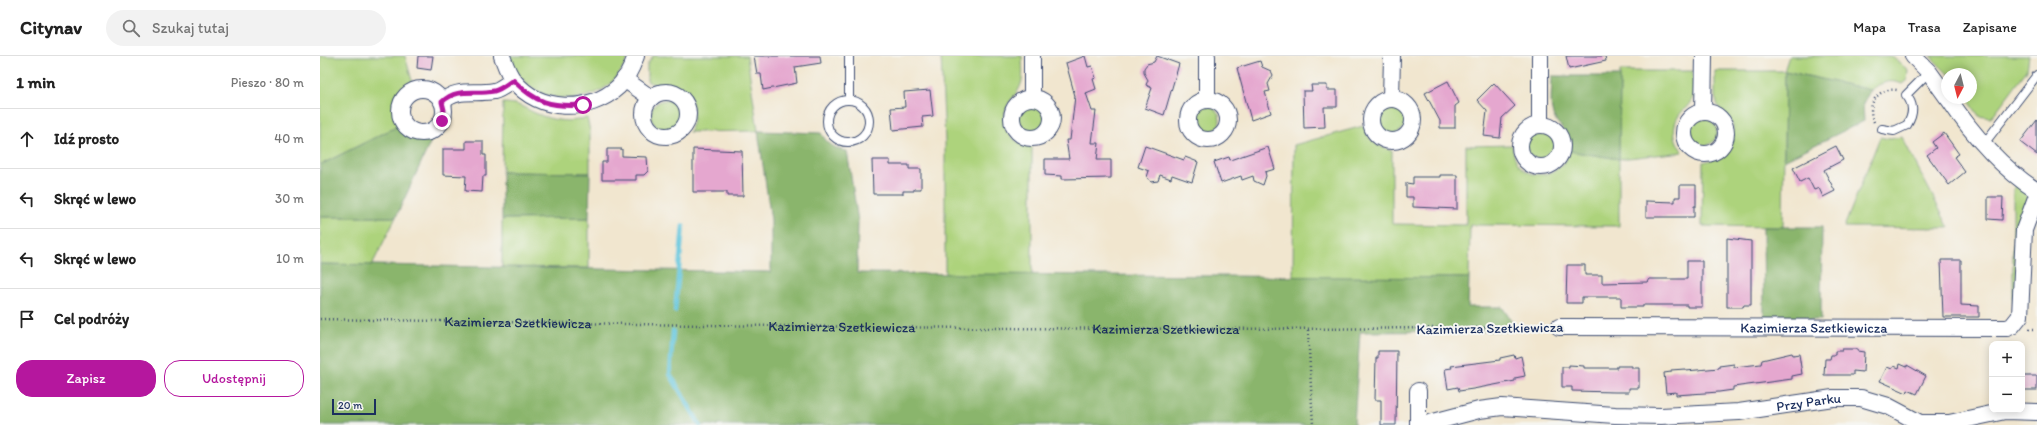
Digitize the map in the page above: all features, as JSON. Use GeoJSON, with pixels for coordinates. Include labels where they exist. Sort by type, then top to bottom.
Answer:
{"type":"FeatureCollection","features":[{"type":"Feature","properties":{"kind":"street"},"geometry":{"type":"LineString","coordinates":[[502,56],[513,80],[528,95],[544,102],[568,106],[583,105],[594,102],[618,87],[630,72],[636,56]]}},
{"type":"Feature","properties":{"kind":"street"},"geometry":{"type":"LineString","coordinates":[[1032,56],[1032,98]]}},
{"type":"Feature","properties":{"kind":"street"},"geometry":{"type":"LineString","coordinates":[[1207,56],[1207,99]]}},
{"type":"Feature","properties":{"kind":"street"},"geometry":{"type":"LineString","coordinates":[[1391,99],[1392,56]]}},
{"type":"Feature","properties":{"kind":"street"},"geometry":{"type":"LineString","coordinates":[[1540,56],[1540,125]]}},
{"type":"Feature","properties":{"kind":"street"},"geometry":{"type":"LineString","coordinates":[[1703,112],[1704,56]]}},
{"type":"Feature","properties":{"kind":"street"},"geometry":{"type":"LineString","coordinates":[[1913,56],[1929,72],[1941,89]]}},
{"type":"Feature","properties":{"kind":"street"},"geometry":{"type":"LineString","coordinates":[[624,79],[650,98]]}},
{"type":"Feature","properties":{"kind":"street"},"geometry":{"type":"LineString","coordinates":[[442,102],[450,95],[462,92],[495,91],[513,80]]}},
{"type":"Feature","properties":{"kind":"street"},"geometry":{"type":"LineString","coordinates":[[1952,104],[1983,145],[2008,169],[2037,191]]}},
{"type":"Feature","properties":{"kind":"street","name":"Kazimierza Szetkiewicza"},"geometry":{"type":"LineString","coordinates":[[1559,327],[2007,328],[2012,326],[2020,316],[2024,230],[2037,195]]}},
{"type":"Feature","properties":{"kind":"street"},"geometry":{"type":"LineString","coordinates":[[1418,391],[1418,425]]}},
{"type":"Feature","properties":{"kind":"street","name":"Przy Parku"},"geometry":{"type":"LineString","coordinates":[[1422,425],[1479,410],[1502,407],[1572,419],[1739,412],[1833,398],[1854,398],[1888,406],[1920,424],[1974,422],[2005,411],[2037,412]]}},
{"type":"Feature","properties":{"kind":"lane"},"geometry":{"type":"LineString","coordinates":[[849,56],[849,100]]}},
{"type":"Feature","properties":{"kind":"lane"},"geometry":{"type":"LineString","coordinates":[[1882,129],[1894,131],[1907,125],[1913,111],[1912,104],[1906,95],[1929,72]]}},
{"type":"Feature","properties":{"kind":"lane"},"geometry":{"type":"LineString","coordinates":[[1983,145],[2037,76]]}},
{"type":"Feature","properties":{"kind":"lane"},"geometry":{"type":"LineString","coordinates":[[849,100],[856,101],[866,109],[869,122],[864,134],[853,141],[846,142],[833,136],[829,130],[828,116],[836,104],[849,100]]}},
{"type":"Feature","properties":{"kind":"path"},"geometry":{"type":"LineString","coordinates":[[1882,129],[1873,121],[1871,116],[1874,98],[1890,89],[1906,95]]}},
{"type":"Feature","properties":{"kind":"path","name":"Kazimierza Szetkiewicza"},"geometry":{"type":"LineString","coordinates":[[320,319],[672,325],[1308,330],[1559,327]]}},
{"type":"Feature","properties":{"kind":"path"},"geometry":{"type":"LineString","coordinates":[[1308,330],[1313,425]]}},
{"type":"Feature","properties":{"kind":"green space"},"geometry":{"type":"Polygon","coordinates":[[[320,56],[405,56],[413,84],[402,92],[394,107],[395,119],[398,126],[320,165],[320,56]]]}},
{"type":"Feature","properties":{"kind":"green space"},"geometry":{"type":"Polygon","coordinates":[[[508,56],[629,56],[618,76],[602,89],[583,97],[561,98],[541,93],[533,89],[520,76],[508,56]]]}},
{"type":"Feature","properties":{"kind":"green space"},"geometry":{"type":"Polygon","coordinates":[[[653,56],[747,56],[758,131],[689,132],[693,118],[690,98],[679,89],[671,86],[656,85],[647,81],[647,65],[653,56]]]}},
{"type":"Feature","properties":{"kind":"green space"},"geometry":{"type":"Polygon","coordinates":[[[941,56],[1022,56],[1022,81],[1018,91],[1007,107],[1004,114],[1004,121],[1006,128],[1013,138],[1032,147],[1032,275],[945,275],[945,141],[941,56]]]}},
{"type":"Feature","properties":{"kind":"green space"},"geometry":{"type":"Polygon","coordinates":[[[1789,56],[1891,56],[1908,70],[1907,80],[1902,84],[1898,82],[1886,82],[1871,90],[1785,71],[1783,227],[1702,226],[1703,162],[1713,159],[1721,154],[1732,140],[1733,131],[1732,123],[1719,109],[1715,97],[1715,71],[1784,71],[1789,56]]]}},
{"type":"Feature","properties":{"kind":"green space"},"geometry":{"type":"Polygon","coordinates":[[[1930,56],[2029,56],[2027,70],[1991,118],[1979,116],[1971,104],[1977,104],[1977,68],[1942,68],[1930,56]]]}},
{"type":"Feature","properties":{"kind":"green space"},"geometry":{"type":"Polygon","coordinates":[[[1620,71],[1693,71],[1693,97],[1678,117],[1674,131],[1676,140],[1683,152],[1619,159],[1620,71]]]}},
{"type":"Feature","properties":{"kind":"green space"},"geometry":{"type":"Polygon","coordinates":[[[1785,71],[1871,90],[1863,103],[1864,121],[1784,160],[1785,71]]]}},
{"type":"Feature","properties":{"kind":"green space"},"geometry":{"type":"Polygon","coordinates":[[[1552,76],[1620,76],[1619,159],[1569,151],[1568,137],[1554,117],[1552,111],[1552,76]]]}},
{"type":"Feature","properties":{"kind":"green space"},"geometry":{"type":"Polygon","coordinates":[[[666,100],[676,105],[681,115],[676,125],[666,130],[656,125],[651,115],[656,105],[666,100]]]}},
{"type":"Feature","properties":{"kind":"green space"},"geometry":{"type":"Polygon","coordinates":[[[503,103],[517,105],[542,116],[555,119],[567,121],[587,118],[590,131],[590,173],[502,172],[503,103]]]}},
{"type":"Feature","properties":{"kind":"green space"},"geometry":{"type":"Polygon","coordinates":[[[1032,104],[1042,108],[1046,118],[1042,128],[1032,132],[1022,128],[1018,118],[1022,108],[1032,104]]]}},
{"type":"Feature","properties":{"kind":"green space"},"geometry":{"type":"Polygon","coordinates":[[[1206,106],[1216,110],[1220,120],[1216,130],[1206,134],[1196,130],[1192,120],[1196,110],[1206,106]]]}},
{"type":"Feature","properties":{"kind":"green space"},"geometry":{"type":"Polygon","coordinates":[[[1392,106],[1402,110],[1406,120],[1402,130],[1392,134],[1382,130],[1378,120],[1382,110],[1392,106]]]}},
{"type":"Feature","properties":{"kind":"green space"},"geometry":{"type":"Polygon","coordinates":[[[1703,118],[1713,122],[1717,132],[1713,142],[1703,146],[1693,142],[1689,132],[1693,122],[1703,118]]]}},
{"type":"Feature","properties":{"kind":"green space"},"geometry":{"type":"Polygon","coordinates":[[[398,126],[405,134],[412,138],[421,140],[432,139],[396,217],[320,217],[320,165],[398,126]]]}},
{"type":"Feature","properties":{"kind":"green space"},"geometry":{"type":"Polygon","coordinates":[[[1363,126],[1368,136],[1374,142],[1382,147],[1392,150],[1392,224],[1466,225],[1466,146],[1512,145],[1514,156],[1518,164],[1526,171],[1541,175],[1556,170],[1562,165],[1569,151],[1619,159],[1619,226],[1470,225],[1469,278],[1293,277],[1294,145],[1363,126]]]}},
{"type":"Feature","properties":{"kind":"green space"},"geometry":{"type":"Polygon","coordinates":[[[758,131],[821,133],[832,145],[847,151],[858,221],[857,273],[1469,278],[1468,307],[1502,307],[1511,320],[1511,331],[1360,332],[1354,425],[320,425],[320,264],[771,272],[771,220],[758,131]]]}},
{"type":"Feature","properties":{"kind":"green space"},"geometry":{"type":"Polygon","coordinates":[[[1541,132],[1551,136],[1555,146],[1551,156],[1541,160],[1531,156],[1527,146],[1531,136],[1541,132]]]}},
{"type":"Feature","properties":{"kind":"green space"},"geometry":{"type":"Polygon","coordinates":[[[1880,137],[1889,139],[1902,137],[1949,228],[1844,227],[1880,137]]]}},
{"type":"Feature","properties":{"kind":"green space"},"geometry":{"type":"Polygon","coordinates":[[[502,172],[590,173],[589,218],[502,219],[502,172]]]}},
{"type":"Feature","properties":{"kind":"green space"},"geometry":{"type":"Polygon","coordinates":[[[2018,183],[2026,190],[2028,196],[2013,313],[2013,189],[2018,183]]]}},
{"type":"Feature","properties":{"kind":"green space"},"geometry":{"type":"Polygon","coordinates":[[[320,217],[396,217],[372,265],[320,264],[320,217]]]}},
{"type":"Feature","properties":{"kind":"green space"},"geometry":{"type":"Polygon","coordinates":[[[589,218],[589,268],[502,267],[502,219],[589,218]]]}},
{"type":"Feature","properties":{"kind":"green space"},"geometry":{"type":"Polygon","coordinates":[[[1763,227],[1822,227],[1821,320],[1764,319],[1763,227]]]}},
{"type":"Feature","properties":{"kind":"building"},"geometry":{"type":"Polygon","coordinates":[[[418,56],[433,56],[431,70],[417,68],[418,56]]]}},
{"type":"Feature","properties":{"kind":"building"},"geometry":{"type":"Polygon","coordinates":[[[754,56],[820,56],[821,63],[795,67],[797,83],[763,90],[761,74],[757,74],[754,56]]]}},
{"type":"Feature","properties":{"kind":"building"},"geometry":{"type":"Polygon","coordinates":[[[1085,56],[1088,67],[1092,66],[1096,78],[1093,79],[1096,89],[1086,93],[1092,111],[1096,111],[1092,143],[1099,143],[1097,160],[1111,160],[1111,178],[1062,179],[1062,176],[1045,175],[1045,159],[1069,159],[1066,140],[1070,140],[1075,96],[1066,63],[1085,56]]]}},
{"type":"Feature","properties":{"kind":"building"},"geometry":{"type":"Polygon","coordinates":[[[1157,56],[1179,64],[1164,115],[1145,108],[1152,88],[1146,85],[1148,80],[1144,73],[1144,68],[1147,64],[1154,62],[1157,56]]]}},
{"type":"Feature","properties":{"kind":"building"},"geometry":{"type":"Polygon","coordinates":[[[1566,56],[1605,56],[1606,61],[1569,69],[1566,56]]]}},
{"type":"Feature","properties":{"kind":"building"},"geometry":{"type":"Polygon","coordinates":[[[1260,61],[1262,67],[1271,71],[1273,75],[1268,84],[1270,91],[1265,92],[1271,113],[1251,120],[1237,68],[1260,61]]]}},
{"type":"Feature","properties":{"kind":"building"},"geometry":{"type":"Polygon","coordinates":[[[1448,81],[1459,103],[1455,106],[1455,128],[1440,128],[1440,121],[1425,93],[1448,81]]]}},
{"type":"Feature","properties":{"kind":"building"},"geometry":{"type":"Polygon","coordinates":[[[1494,83],[1515,106],[1502,118],[1500,138],[1484,136],[1487,111],[1477,100],[1494,83]]]}},
{"type":"Feature","properties":{"kind":"building"},"geometry":{"type":"Polygon","coordinates":[[[1311,85],[1327,85],[1327,90],[1337,90],[1337,107],[1324,107],[1325,127],[1304,128],[1303,91],[1312,91],[1311,85]]]}},
{"type":"Feature","properties":{"kind":"building"},"geometry":{"type":"Polygon","coordinates":[[[930,90],[933,116],[922,117],[923,127],[893,130],[891,108],[905,107],[904,92],[930,90]]]}},
{"type":"Feature","properties":{"kind":"building"},"geometry":{"type":"Polygon","coordinates":[[[2037,120],[2037,155],[2020,142],[2037,120]]]}},
{"type":"Feature","properties":{"kind":"building"},"geometry":{"type":"Polygon","coordinates":[[[1944,133],[1959,154],[1954,157],[1965,172],[1949,185],[1927,155],[1936,148],[1932,142],[1944,133]]]}},
{"type":"Feature","properties":{"kind":"building"},"geometry":{"type":"Polygon","coordinates":[[[466,141],[483,141],[483,155],[486,155],[486,176],[483,176],[482,192],[465,191],[466,176],[443,175],[443,149],[466,149],[466,141]]]}},
{"type":"Feature","properties":{"kind":"building"},"geometry":{"type":"Polygon","coordinates":[[[1145,146],[1184,160],[1185,157],[1198,162],[1192,182],[1172,175],[1171,179],[1160,175],[1158,181],[1151,182],[1147,177],[1149,171],[1138,167],[1145,146]]]}},
{"type":"Feature","properties":{"kind":"building"},"geometry":{"type":"Polygon","coordinates":[[[1836,146],[1843,160],[1824,170],[1835,191],[1823,197],[1819,188],[1814,190],[1808,178],[1800,182],[1793,168],[1836,146]]]}},
{"type":"Feature","properties":{"kind":"building"},"geometry":{"type":"Polygon","coordinates":[[[1268,147],[1275,169],[1265,172],[1266,176],[1263,185],[1254,181],[1253,176],[1242,180],[1241,176],[1221,183],[1214,162],[1229,157],[1230,160],[1268,147]]]}},
{"type":"Feature","properties":{"kind":"building"},"geometry":{"type":"Polygon","coordinates":[[[607,149],[622,149],[622,156],[647,157],[648,171],[644,175],[636,175],[636,180],[602,180],[602,162],[607,162],[607,149]]]}},
{"type":"Feature","properties":{"kind":"building"},"geometry":{"type":"Polygon","coordinates":[[[693,149],[742,151],[743,196],[727,196],[727,192],[693,192],[693,149]]]}},
{"type":"Feature","properties":{"kind":"building"},"geometry":{"type":"Polygon","coordinates":[[[872,160],[890,160],[890,165],[909,165],[909,169],[921,169],[921,189],[914,189],[914,191],[903,191],[903,194],[873,194],[872,160]]]}},
{"type":"Feature","properties":{"kind":"building"},"geometry":{"type":"Polygon","coordinates":[[[1440,175],[1457,175],[1457,209],[1413,207],[1413,197],[1406,197],[1406,183],[1413,184],[1413,177],[1440,177],[1440,175]]]}},
{"type":"Feature","properties":{"kind":"building"},"geometry":{"type":"Polygon","coordinates":[[[1680,185],[1696,185],[1696,206],[1694,206],[1694,217],[1646,217],[1646,201],[1675,202],[1675,197],[1680,197],[1680,185]]]}},
{"type":"Feature","properties":{"kind":"building"},"geometry":{"type":"Polygon","coordinates":[[[1988,197],[2003,197],[2002,220],[1988,219],[1988,197]]]}},
{"type":"Feature","properties":{"kind":"building"},"geometry":{"type":"Polygon","coordinates":[[[1727,238],[1751,241],[1751,305],[1744,305],[1743,307],[1727,307],[1727,238]]]}},
{"type":"Feature","properties":{"kind":"building"},"geometry":{"type":"Polygon","coordinates":[[[1941,260],[1961,260],[1961,305],[1979,306],[1979,317],[1943,317],[1941,260]]]}},
{"type":"Feature","properties":{"kind":"building"},"geometry":{"type":"Polygon","coordinates":[[[1687,261],[1702,261],[1702,307],[1687,307],[1687,305],[1643,305],[1643,307],[1621,307],[1621,297],[1582,297],[1582,303],[1566,303],[1567,265],[1585,265],[1585,275],[1602,275],[1602,283],[1647,282],[1649,279],[1687,279],[1687,261]]]}},
{"type":"Feature","properties":{"kind":"building"},"geometry":{"type":"Polygon","coordinates":[[[1842,349],[1857,349],[1857,351],[1864,352],[1863,372],[1853,371],[1853,375],[1824,375],[1825,359],[1830,359],[1831,355],[1835,355],[1835,351],[1842,351],[1842,349]]]}},
{"type":"Feature","properties":{"kind":"building"},"geometry":{"type":"Polygon","coordinates":[[[1378,351],[1397,351],[1396,425],[1381,425],[1381,400],[1375,400],[1376,358],[1378,358],[1378,351]]]}},
{"type":"Feature","properties":{"kind":"building"},"geometry":{"type":"Polygon","coordinates":[[[1792,353],[1793,355],[1799,354],[1802,374],[1792,376],[1792,379],[1733,387],[1733,390],[1719,392],[1676,395],[1676,392],[1666,393],[1664,373],[1671,372],[1671,370],[1685,369],[1686,371],[1719,368],[1719,366],[1734,364],[1734,367],[1761,364],[1762,360],[1792,353]]]}},
{"type":"Feature","properties":{"kind":"building"},"geometry":{"type":"Polygon","coordinates":[[[1514,355],[1515,358],[1521,356],[1525,376],[1515,378],[1515,381],[1473,389],[1459,391],[1458,387],[1448,389],[1445,369],[1452,368],[1451,366],[1500,360],[1500,358],[1514,355]]]}},
{"type":"Feature","properties":{"kind":"building"},"geometry":{"type":"Polygon","coordinates":[[[1900,364],[1907,367],[1907,365],[1926,376],[1917,394],[1908,390],[1907,393],[1880,381],[1887,367],[1892,369],[1894,366],[1899,368],[1900,364]]]}},
{"type":"Feature","properties":{"kind":"building"},"geometry":{"type":"Polygon","coordinates":[[[1569,365],[1584,366],[1584,368],[1617,368],[1617,366],[1632,366],[1632,368],[1639,368],[1639,388],[1629,388],[1629,392],[1572,391],[1572,387],[1562,387],[1562,367],[1569,367],[1569,365]]]}},
{"type":"Feature","properties":{"kind":"building"},"geometry":{"type":"Polygon","coordinates":[[[2025,376],[2037,376],[2037,390],[2025,390],[2025,376]]]}},
{"type":"Feature","properties":{"kind":"waterway"},"geometry":{"type":"LineString","coordinates":[[675,311],[683,226]]}},
{"type":"Feature","properties":{"kind":"waterway"},"geometry":{"type":"LineString","coordinates":[[673,331],[670,374],[700,425]]}},
{"type":"Feature","properties":{"kind":"route"},"geometry":{"type":"LineString","coordinates":[[442,121],[444,110],[442,102],[450,95],[462,92],[495,91],[513,80],[528,95],[544,102],[568,106],[583,105]]}}]}
